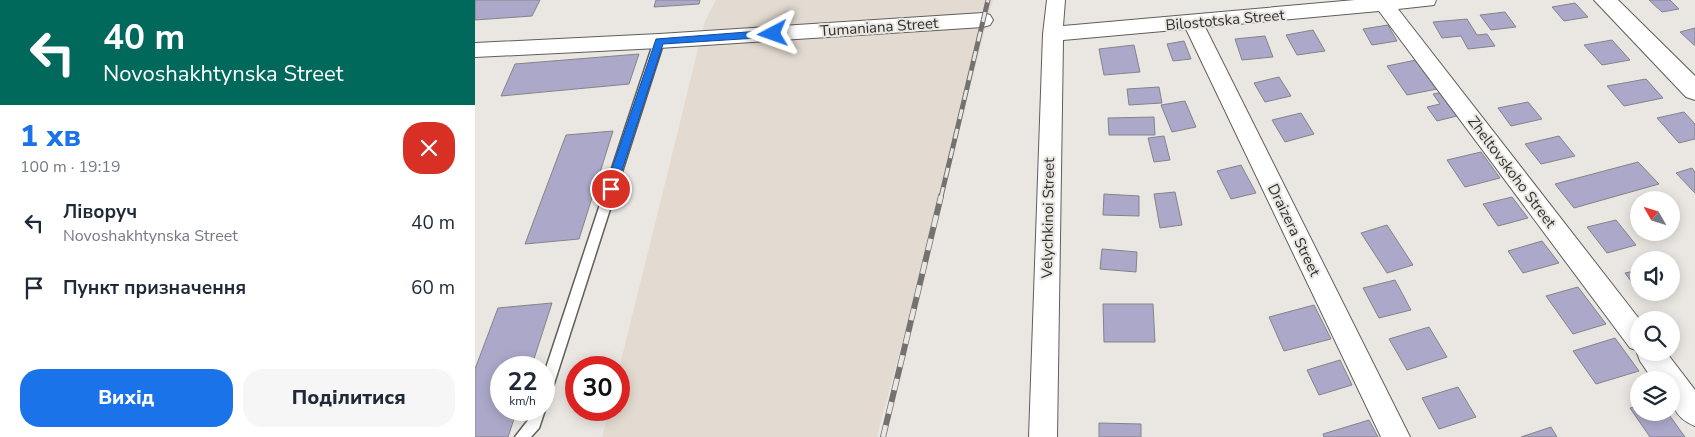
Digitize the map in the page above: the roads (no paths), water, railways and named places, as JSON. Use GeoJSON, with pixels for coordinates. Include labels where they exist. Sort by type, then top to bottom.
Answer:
{"type":"FeatureCollection","features":[{"type":"Feature","properties":{"kind":"street","name":"Velychkinoi Street"},"geometry":{"type":"LineString","coordinates":[[1043,437],[1053,34],[1056,0]]}},
{"type":"Feature","properties":{"kind":"street","name":"Bilostotska Street"},"geometry":{"type":"LineString","coordinates":[[1053,34],[1193,23],[1427,0]]}},
{"type":"Feature","properties":{"kind":"street"},"geometry":{"type":"LineString","coordinates":[[1605,0],[1695,91]]}},
{"type":"Feature","properties":{"kind":"street","name":"Zheltovskoho Street"},"geometry":{"type":"LineString","coordinates":[[1385,5],[1630,326]]}},
{"type":"Feature","properties":{"kind":"street","name":"Tumaniana Street"},"geometry":{"type":"LineString","coordinates":[[475,50],[659,41],[983,20]]}},
{"type":"Feature","properties":{"kind":"street","name":"Draizera Street"},"geometry":{"type":"LineString","coordinates":[[1193,23],[1396,437]]}},
{"type":"Feature","properties":{"kind":"street"},"geometry":{"type":"LineString","coordinates":[[1656,361],[1663,371]]}},
{"type":"Feature","properties":{"kind":"street"},"geometry":{"type":"LineString","coordinates":[[1680,393],[1695,412]]}},
{"type":"Feature","properties":{"kind":"lane"},"geometry":{"type":"LineString","coordinates":[[555,358],[659,41]]}},
{"type":"Feature","properties":{"kind":"lane"},"geometry":{"type":"LineString","coordinates":[[522,437],[535,421]]}},
{"type":"Feature","properties":{"kind":"railway"},"geometry":{"type":"LineString","coordinates":[[941,197],[988,0]]}},
{"type":"Feature","properties":{"kind":"railway"},"geometry":{"type":"LineString","coordinates":[[883,437],[941,196]]}}]}
